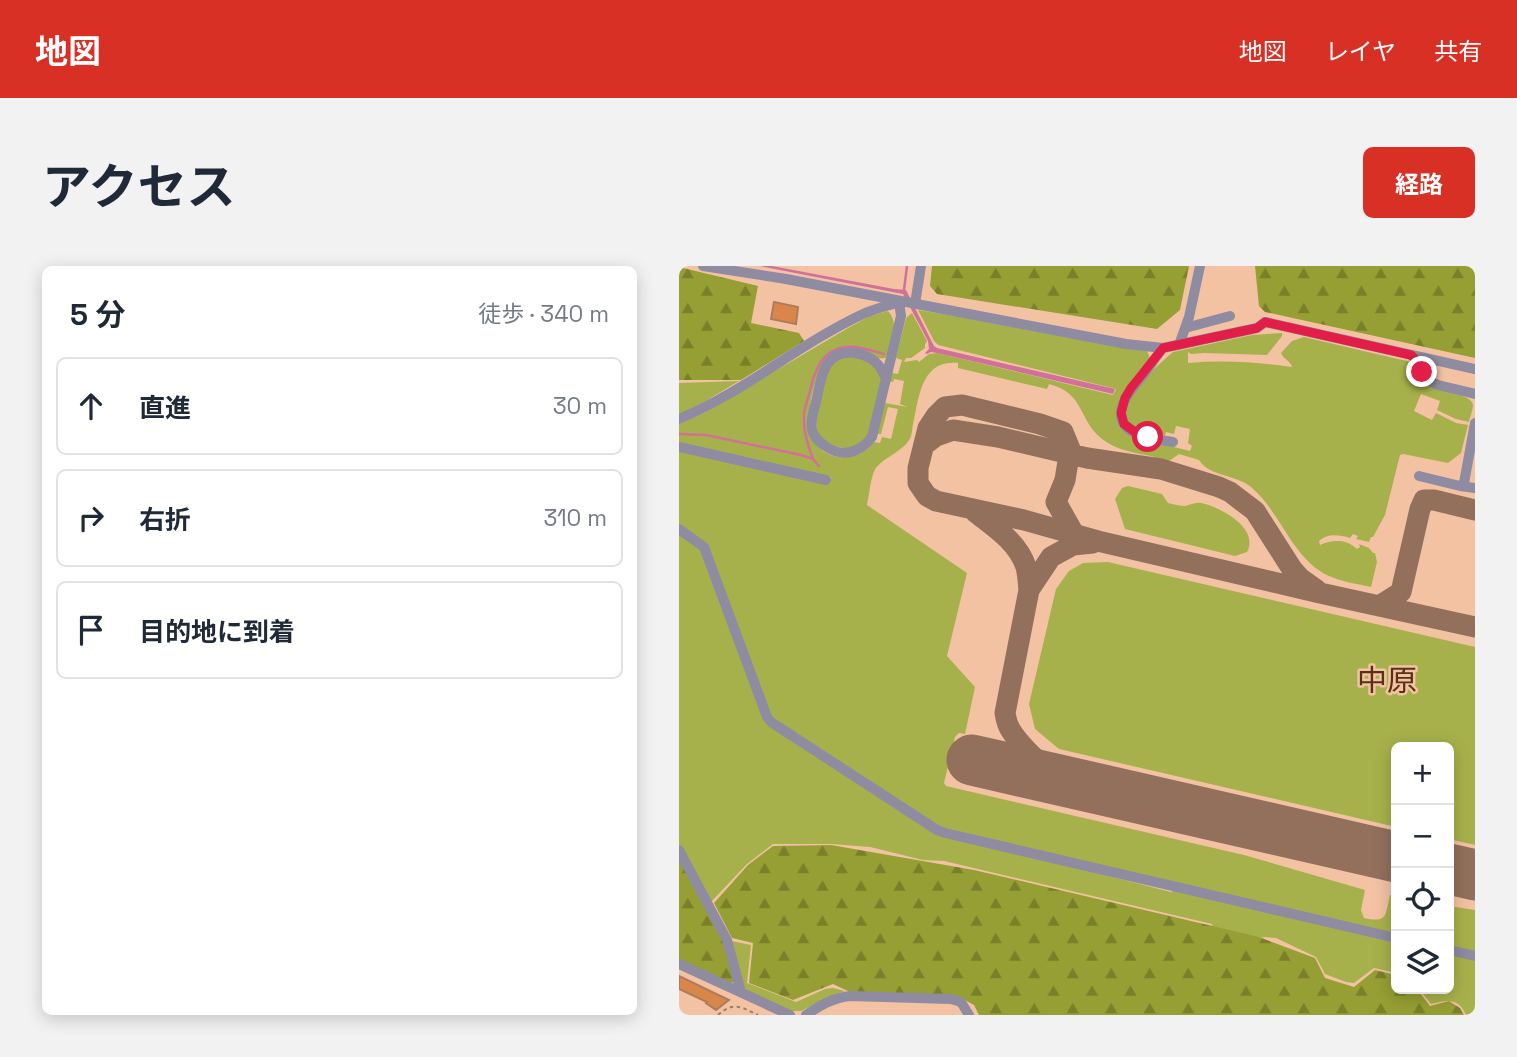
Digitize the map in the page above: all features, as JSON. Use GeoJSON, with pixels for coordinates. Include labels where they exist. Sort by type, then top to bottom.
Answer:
{"type":"FeatureCollection","features":[{"type":"Feature","properties":{"kind":"lane"},"geometry":{"type":"LineString","coordinates":[[703,266],[786,279],[1126,344],[1163,348],[1257,328],[1265,322],[1411,355],[1424,361],[1475,369]]}},
{"type":"Feature","properties":{"kind":"lane"},"geometry":{"type":"LineString","coordinates":[[892,358],[884,362],[848,353],[840,354],[828,362],[823,370],[812,419],[812,429],[819,442],[834,452],[851,453],[866,446],[872,437],[892,358],[901,316],[921,266]]}},
{"type":"Feature","properties":{"kind":"lane"},"geometry":{"type":"LineString","coordinates":[[1178,345],[1189,317],[1200,266]]}},
{"type":"Feature","properties":{"kind":"lane"},"geometry":{"type":"LineString","coordinates":[[679,419],[702,409],[865,313],[906,303]]}},
{"type":"Feature","properties":{"kind":"lane"},"geometry":{"type":"LineString","coordinates":[[1185,328],[1230,316]]}},
{"type":"Feature","properties":{"kind":"lane"},"geometry":{"type":"LineString","coordinates":[[1163,348],[1131,388],[1121,413],[1124,424],[1135,432],[1173,442]]}},
{"type":"Feature","properties":{"kind":"lane"},"geometry":{"type":"LineString","coordinates":[[876,361],[886,380]]}},
{"type":"Feature","properties":{"kind":"lane"},"geometry":{"type":"LineString","coordinates":[[1424,361],[1427,380],[1438,386],[1475,394]]}},
{"type":"Feature","properties":{"kind":"lane"},"geometry":{"type":"LineString","coordinates":[[1460,485],[1464,483],[1475,423]]}},
{"type":"Feature","properties":{"kind":"lane"},"geometry":{"type":"LineString","coordinates":[[679,447],[826,480]]}},
{"type":"Feature","properties":{"kind":"lane"},"geometry":{"type":"LineString","coordinates":[[1419,476],[1475,488]]}},
{"type":"Feature","properties":{"kind":"lane"},"geometry":{"type":"LineString","coordinates":[[679,529],[704,547],[771,722],[937,830],[1391,937]]}},
{"type":"Feature","properties":{"kind":"lane"},"geometry":{"type":"LineString","coordinates":[[679,850],[727,940],[741,992]]}},
{"type":"Feature","properties":{"kind":"lane"},"geometry":{"type":"LineString","coordinates":[[1454,951],[1475,956]]}},
{"type":"Feature","properties":{"kind":"lane"},"geometry":{"type":"LineString","coordinates":[[679,964],[790,1015]]}},
{"type":"Feature","properties":{"kind":"lane"},"geometry":{"type":"LineString","coordinates":[[806,1015],[824,1003],[850,996],[951,999],[961,1002],[969,1015]]}},
{"type":"Feature","properties":{"kind":"path"},"geometry":{"type":"LineString","coordinates":[[718,1015],[730,1007],[738,1006],[758,1015]]}},
{"type":"Feature","properties":{"kind":"green space"},"geometry":{"type":"Polygon","coordinates":[[[932,266],[1189,266],[1180,310],[1157,329],[937,294],[930,286],[932,266]]]}},
{"type":"Feature","properties":{"kind":"green space"},"geometry":{"type":"Polygon","coordinates":[[[1255,266],[1475,266],[1475,358],[1265,312],[1259,306],[1255,266]]]}},
{"type":"Feature","properties":{"kind":"green space"},"geometry":{"type":"Polygon","coordinates":[[[679,267],[758,286],[751,323],[799,333],[804,341],[741,380],[679,380],[679,267]]]}},
{"type":"Feature","properties":{"kind":"green space"},"geometry":{"type":"Polygon","coordinates":[[[918,310],[1147,351],[1150,358],[1121,399],[1120,420],[1126,429],[1138,438],[1190,451],[1190,429],[1176,426],[1174,434],[1166,432],[1164,439],[1142,434],[1130,427],[1124,418],[1124,406],[1129,396],[1173,352],[1252,335],[1282,333],[1267,355],[1188,352],[1188,363],[1240,362],[1292,367],[1281,353],[1292,341],[1304,337],[1411,362],[1427,385],[1471,401],[1473,407],[1469,422],[1437,410],[1440,401],[1421,394],[1414,411],[1432,420],[1436,413],[1456,423],[1468,425],[1461,453],[1448,463],[1400,455],[1385,515],[1369,542],[1356,539],[1358,536],[1353,534],[1350,538],[1330,536],[1319,541],[1320,545],[1335,541],[1344,542],[1357,549],[1359,544],[1375,553],[1377,562],[1371,587],[1334,578],[1316,568],[1296,547],[1261,497],[1245,483],[1210,470],[1199,460],[1179,454],[1165,464],[1154,461],[1155,457],[1114,446],[1094,432],[1075,400],[1061,388],[1049,384],[1047,389],[958,368],[958,363],[946,363],[929,374],[920,392],[910,439],[874,471],[867,505],[967,573],[947,656],[975,687],[965,734],[959,733],[955,737],[944,783],[946,786],[1244,855],[1365,890],[1361,910],[1364,918],[1377,919],[1384,916],[1391,895],[1391,935],[944,830],[772,720],[708,547],[679,525],[679,451],[826,484],[831,477],[679,443],[679,424],[704,413],[870,316],[888,311],[894,327],[885,358],[846,349],[831,356],[817,376],[809,427],[815,443],[830,455],[849,457],[867,449],[874,442],[880,443],[882,437],[891,439],[898,409],[888,407],[881,434],[877,434],[885,403],[907,407],[900,404],[904,381],[890,381],[892,373],[898,374],[902,360],[896,358],[905,322],[912,313],[927,341],[925,348],[911,358],[906,358],[904,362],[919,362],[929,354],[937,353],[1113,395],[1116,389],[938,345],[918,310]]]}},
{"type":"Feature","properties":{"kind":"green space"},"geometry":{"type":"Polygon","coordinates":[[[844,357],[862,358],[877,369],[882,383],[869,434],[864,443],[849,449],[829,445],[818,434],[816,422],[826,373],[835,361],[844,357]]]}},
{"type":"Feature","properties":{"kind":"green space"},"geometry":{"type":"Polygon","coordinates":[[[739,381],[692,409],[679,414],[679,383],[739,381]]]}},
{"type":"Feature","properties":{"kind":"green space"},"geometry":{"type":"Polygon","coordinates":[[[1128,486],[1162,494],[1168,503],[1185,506],[1201,503],[1218,509],[1243,527],[1250,543],[1247,552],[1235,556],[1125,529],[1115,499],[1122,488],[1128,486]]]}},
{"type":"Feature","properties":{"kind":"green space"},"geometry":{"type":"Polygon","coordinates":[[[679,531],[701,546],[766,719],[937,832],[1171,892],[1175,890],[1391,939],[1391,972],[1374,968],[1354,983],[1346,982],[1325,974],[1316,957],[1276,938],[1248,940],[1212,936],[1212,924],[944,861],[923,860],[870,847],[773,844],[747,864],[711,902],[679,844],[679,531]]]}},
{"type":"Feature","properties":{"kind":"green space"},"geometry":{"type":"Polygon","coordinates":[[[1108,562],[1475,647],[1475,845],[1454,840],[1454,742],[1391,742],[1391,826],[1059,749],[1035,729],[1029,704],[1056,589],[1069,571],[1083,563],[1108,562]]]}},
{"type":"Feature","properties":{"kind":"green space"},"geometry":{"type":"Polygon","coordinates":[[[831,845],[974,870],[1259,937],[1315,958],[1325,978],[1354,987],[1375,970],[1391,974],[1391,994],[1421,994],[1430,1006],[1449,1001],[1460,1008],[1464,1015],[979,1015],[974,1005],[963,999],[850,992],[833,984],[793,1000],[749,983],[753,943],[732,938],[714,903],[748,865],[773,846],[831,845]]]}},
{"type":"Feature","properties":{"kind":"green space"},"geometry":{"type":"Polygon","coordinates":[[[679,858],[725,943],[734,982],[727,984],[679,962],[679,858]]]}},
{"type":"Feature","properties":{"kind":"green space"},"geometry":{"type":"Polygon","coordinates":[[[1454,907],[1475,910],[1475,954],[1454,949],[1454,907]]]}},
{"type":"Feature","properties":{"kind":"green space"},"geometry":{"type":"Polygon","coordinates":[[[732,941],[751,945],[747,983],[796,1002],[825,989],[845,991],[801,1011],[790,1011],[748,992],[743,986],[732,941]]]}},
{"type":"Feature","properties":{"kind":"green space"},"geometry":{"type":"Polygon","coordinates":[[[1454,953],[1475,958],[1475,1015],[1466,1015],[1459,1005],[1451,1001],[1431,1004],[1423,994],[1454,994],[1454,953]]]}},
{"type":"Feature","properties":{"kind":"shaded area"},"geometry":{"type":"Polygon","coordinates":[[[760,266],[906,290],[937,348],[1115,389],[1113,394],[937,353],[927,354],[928,341],[903,294],[760,266]]]}},
{"type":"Feature","properties":{"kind":"building"},"geometry":{"type":"Polygon","coordinates":[[[774,302],[798,307],[796,324],[771,319],[774,302]]]}},
{"type":"Feature","properties":{"kind":"building"},"geometry":{"type":"Polygon","coordinates":[[[679,976],[729,1000],[716,1010],[707,1002],[679,989],[679,976]]]}},
{"type":"Feature","properties":{"kind":"waterway"},"geometry":{"type":"LineString","coordinates":[[904,290],[907,266]]}},
{"type":"Feature","properties":{"kind":"waterway"},"geometry":{"type":"LineString","coordinates":[[813,459],[805,433],[804,413],[813,379],[824,358],[837,349],[846,347],[884,354]]}},
{"type":"Feature","properties":{"kind":"waterway"},"geometry":{"type":"LineString","coordinates":[[679,434],[706,435],[801,455],[813,459],[819,466]]}},
{"type":"Feature","properties":{"kind":"taxiway"},"geometry":{"type":"LineString","coordinates":[[1074,534],[1056,502],[1065,480],[1070,449],[1063,432],[962,405],[945,407],[936,416],[928,428],[918,468],[918,483],[927,496],[936,501],[1320,593],[1475,627]]}},
{"type":"Feature","properties":{"kind":"taxiway"},"geometry":{"type":"LineString","coordinates":[[924,445],[936,436],[953,430],[998,437],[1087,458],[1161,469],[1219,487],[1255,511],[1292,569],[1317,590]]}},
{"type":"Feature","properties":{"kind":"taxiway"},"geometry":{"type":"LineString","coordinates":[[1379,606],[1401,592],[1424,500],[1475,510]]}},
{"type":"Feature","properties":{"kind":"taxiway"},"geometry":{"type":"LineString","coordinates":[[975,512],[1005,536],[1017,550],[1026,567],[1029,590]]}},
{"type":"Feature","properties":{"kind":"taxiway"},"geometry":{"type":"LineString","coordinates":[[1061,781],[1020,742],[1009,727],[1005,713],[1029,590],[1051,557],[1073,545],[1093,543]]}},
{"type":"Feature","properties":{"kind":"runway"},"geometry":{"type":"LineString","coordinates":[[972,760],[1391,856]]}},
{"type":"Feature","properties":{"kind":"runway"},"geometry":{"type":"LineString","coordinates":[[1454,870],[1475,875]]}},
{"type":"Feature","properties":{"kind":"district","name":"中原"},"geometry":{"type":"Point","coordinates":[1387,680]}},
{"type":"Feature","properties":{"kind":"route"},"geometry":{"type":"LineString","coordinates":[[1148,437],[1124,424],[1121,413],[1131,388],[1163,348],[1257,328],[1265,322],[1411,355],[1420,364],[1422,372]]}}]}
